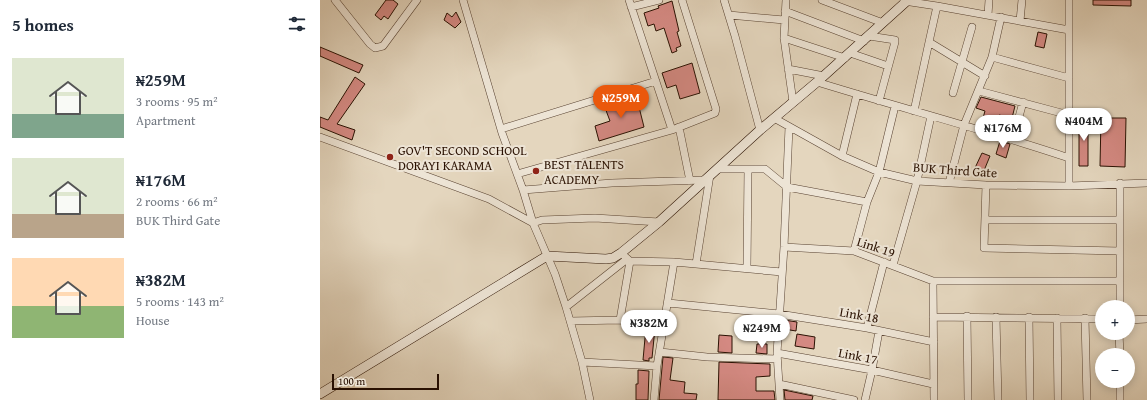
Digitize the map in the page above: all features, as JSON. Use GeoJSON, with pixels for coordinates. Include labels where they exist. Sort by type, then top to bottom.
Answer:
{"type":"FeatureCollection","features":[{"type":"Feature","properties":{"kind":"street"},"geometry":{"type":"LineString","coordinates":[[336,0],[370,44],[375,48],[383,46],[416,0]]}},
{"type":"Feature","properties":{"kind":"street"},"geometry":{"type":"LineString","coordinates":[[463,0],[501,129],[523,190],[532,223],[555,274],[566,307],[582,362],[590,400]]}},
{"type":"Feature","properties":{"kind":"street"},"geometry":{"type":"LineString","coordinates":[[659,0],[630,3],[672,130]]}},
{"type":"Feature","properties":{"kind":"street"},"geometry":{"type":"LineString","coordinates":[[517,174],[672,130],[716,112],[682,0]]}},
{"type":"Feature","properties":{"kind":"street"},"geometry":{"type":"LineString","coordinates":[[724,0],[760,130]]}},
{"type":"Feature","properties":{"kind":"street"},"geometry":{"type":"LineString","coordinates":[[786,0],[784,38],[793,102]]}},
{"type":"Feature","properties":{"kind":"street"},"geometry":{"type":"LineString","coordinates":[[822,0],[883,23]]}},
{"type":"Feature","properties":{"kind":"street"},"geometry":{"type":"LineString","coordinates":[[988,15],[989,0]]}},
{"type":"Feature","properties":{"kind":"street"},"geometry":{"type":"LineString","coordinates":[[1020,21],[1022,0]]}},
{"type":"Feature","properties":{"kind":"street"},"geometry":{"type":"LineString","coordinates":[[1069,0],[1069,186]]}},
{"type":"Feature","properties":{"kind":"street"},"geometry":{"type":"LineString","coordinates":[[566,307],[626,258],[659,222],[760,130],[847,56],[905,1],[1069,30]]}},
{"type":"Feature","properties":{"kind":"street"},"geometry":{"type":"LineString","coordinates":[[914,111],[937,6]]}},
{"type":"Feature","properties":{"kind":"street"},"geometry":{"type":"LineString","coordinates":[[785,11],[866,38],[895,40],[879,101]]}},
{"type":"Feature","properties":{"kind":"street"},"geometry":{"type":"LineString","coordinates":[[729,15],[784,20]]}},
{"type":"Feature","properties":{"kind":"street"},"geometry":{"type":"LineString","coordinates":[[949,182],[964,125],[992,57],[1001,17]]}},
{"type":"Feature","properties":{"kind":"street"},"geometry":{"type":"LineString","coordinates":[[953,93],[972,27]]}},
{"type":"Feature","properties":{"kind":"street"},"geometry":{"type":"LineString","coordinates":[[784,38],[888,66]]}},
{"type":"Feature","properties":{"kind":"street"},"geometry":{"type":"LineString","coordinates":[[929,42],[985,76]]}},
{"type":"Feature","properties":{"kind":"street"},"geometry":{"type":"LineString","coordinates":[[992,57],[1069,78]]}},
{"type":"Feature","properties":{"kind":"street"},"geometry":{"type":"LineString","coordinates":[[788,68],[821,79],[857,94],[1013,139],[1069,158]]}},
{"type":"Feature","properties":{"kind":"street"},"geometry":{"type":"LineString","coordinates":[[501,129],[656,81]]}},
{"type":"Feature","properties":{"kind":"street"},"geometry":{"type":"LineString","coordinates":[[979,91],[1069,115]]}},
{"type":"Feature","properties":{"kind":"street"},"geometry":{"type":"LineString","coordinates":[[842,156],[857,94]]}},
{"type":"Feature","properties":{"kind":"street"},"geometry":{"type":"LineString","coordinates":[[1013,139],[1023,102]]}},
{"type":"Feature","properties":{"kind":"street"},"geometry":{"type":"LineString","coordinates":[[854,251],[867,202],[879,172],[895,106]]}},
{"type":"Feature","properties":{"kind":"street"},"geometry":{"type":"LineString","coordinates":[[894,265],[917,181],[931,116]]}},
{"type":"Feature","properties":{"kind":"street","name":"BUK Third Gate"},"geometry":{"type":"LineString","coordinates":[[774,118],[842,156],[879,172],[917,181],[986,185],[1069,186],[1147,183]]}},
{"type":"Feature","properties":{"kind":"street"},"geometry":{"type":"LineString","coordinates":[[679,127],[690,181]]}},
{"type":"Feature","properties":{"kind":"street"},"geometry":{"type":"LineString","coordinates":[[780,400],[777,356],[784,248],[789,127]]}},
{"type":"Feature","properties":{"kind":"street"},"geometry":{"type":"LineString","coordinates":[[320,137],[489,199],[532,223],[542,220],[595,218],[659,222]]}},
{"type":"Feature","properties":{"kind":"street"},"geometry":{"type":"LineString","coordinates":[[718,169],[765,169],[787,187],[867,202]]}},
{"type":"Feature","properties":{"kind":"street"},"geometry":{"type":"LineString","coordinates":[[747,268],[748,169]]}},
{"type":"Feature","properties":{"kind":"street"},"geometry":{"type":"LineString","coordinates":[[523,190],[612,183],[690,181],[707,178]]}},
{"type":"Feature","properties":{"kind":"street"},"geometry":{"type":"LineString","coordinates":[[696,264],[707,178]]}},
{"type":"Feature","properties":{"kind":"street"},"geometry":{"type":"LineString","coordinates":[[1120,183],[1120,300]]}},
{"type":"Feature","properties":{"kind":"street"},"geometry":{"type":"LineString","coordinates":[[986,185],[984,247],[986,249],[1120,251]]}},
{"type":"Feature","properties":{"kind":"street"},"geometry":{"type":"LineString","coordinates":[[986,220],[1120,220]]}},
{"type":"Feature","properties":{"kind":"street","name":"Link 19"},"geometry":{"type":"LineString","coordinates":[[784,248],[854,251],[933,281]]}},
{"type":"Feature","properties":{"kind":"street"},"geometry":{"type":"LineString","coordinates":[[320,394],[546,256],[606,259],[626,258],[782,272]]}},
{"type":"Feature","properties":{"kind":"street"},"geometry":{"type":"LineString","coordinates":[[620,320],[626,258]]}},
{"type":"Feature","properties":{"kind":"street"},"geometry":{"type":"LineString","coordinates":[[654,400],[674,262]]}},
{"type":"Feature","properties":{"kind":"street"},"geometry":{"type":"LineString","coordinates":[[867,328],[884,262]]}},
{"type":"Feature","properties":{"kind":"street"},"geometry":{"type":"LineString","coordinates":[[934,400],[933,281],[1120,281]]}},
{"type":"Feature","properties":{"kind":"street","name":"Link 18"},"geometry":{"type":"LineString","coordinates":[[668,303],[779,314],[867,328],[934,342]]}},
{"type":"Feature","properties":{"kind":"street"},"geometry":{"type":"LineString","coordinates":[[933,317],[967,316],[1095,319]]}},
{"type":"Feature","properties":{"kind":"street"},"geometry":{"type":"LineString","coordinates":[[967,316],[968,400]]}},
{"type":"Feature","properties":{"kind":"street"},"geometry":{"type":"LineString","coordinates":[[996,317],[998,400]]}},
{"type":"Feature","properties":{"kind":"street"},"geometry":{"type":"LineString","coordinates":[[1029,317],[1030,400]]}},
{"type":"Feature","properties":{"kind":"street"},"geometry":{"type":"LineString","coordinates":[[1056,318],[1058,400]]}},
{"type":"Feature","properties":{"kind":"street"},"geometry":{"type":"LineString","coordinates":[[1085,318],[1087,400]]}},
{"type":"Feature","properties":{"kind":"street"},"geometry":{"type":"LineString","coordinates":[[1135,320],[1147,319]]}},
{"type":"Feature","properties":{"kind":"street"},"geometry":{"type":"LineString","coordinates":[[570,321],[620,320],[664,324]]}},
{"type":"Feature","properties":{"kind":"street"},"geometry":{"type":"LineString","coordinates":[[865,400],[879,331]]}},
{"type":"Feature","properties":{"kind":"street","name":"Link 17"},"geometry":{"type":"LineString","coordinates":[[660,352],[707,357],[777,356],[872,370],[933,384]]}},
{"type":"Feature","properties":{"kind":"street"},"geometry":{"type":"LineString","coordinates":[[582,362],[658,366]]}},
{"type":"Feature","properties":{"kind":"street"},"geometry":{"type":"LineString","coordinates":[[779,384],[854,400]]}},
{"type":"Feature","properties":{"kind":"street"},"geometry":{"type":"LineString","coordinates":[[1120,388],[1120,400]]}},
{"type":"Feature","properties":{"kind":"building"},"geometry":{"type":"Polygon","coordinates":[[[386,0],[393,0],[398,4],[388,19],[384,16],[381,20],[375,15],[386,0]]]}},
{"type":"Feature","properties":{"kind":"building"},"geometry":{"type":"Polygon","coordinates":[[[1093,0],[1131,0],[1131,6],[1093,5],[1093,0]]]}},
{"type":"Feature","properties":{"kind":"building"},"geometry":{"type":"Polygon","coordinates":[[[672,1],[681,46],[676,48],[677,51],[672,53],[664,28],[656,31],[654,24],[648,26],[644,13],[659,8],[658,6],[672,1]]]}},
{"type":"Feature","properties":{"kind":"building"},"geometry":{"type":"Polygon","coordinates":[[[456,12],[461,22],[455,28],[444,20],[447,13],[452,17],[456,12]]]}},
{"type":"Feature","properties":{"kind":"building"},"geometry":{"type":"Polygon","coordinates":[[[1038,32],[1047,34],[1044,48],[1035,46],[1038,32]]]}},
{"type":"Feature","properties":{"kind":"building"},"geometry":{"type":"Polygon","coordinates":[[[320,47],[363,65],[359,73],[320,56],[320,47]]]}},
{"type":"Feature","properties":{"kind":"building"},"geometry":{"type":"Polygon","coordinates":[[[692,63],[700,93],[680,99],[676,85],[667,88],[662,73],[692,63]]]}},
{"type":"Feature","properties":{"kind":"building"},"geometry":{"type":"Polygon","coordinates":[[[355,77],[365,84],[337,124],[355,130],[352,140],[320,127],[320,117],[328,120],[355,77]]]}},
{"type":"Feature","properties":{"kind":"building"},"geometry":{"type":"Polygon","coordinates":[[[636,95],[644,127],[599,141],[595,126],[610,121],[604,105],[636,95]]]}},
{"type":"Feature","properties":{"kind":"building"},"geometry":{"type":"Polygon","coordinates":[[[981,97],[1015,106],[1012,118],[999,115],[995,129],[981,125],[985,111],[976,108],[981,97]]]}},
{"type":"Feature","properties":{"kind":"building"},"geometry":{"type":"Polygon","coordinates":[[[1079,117],[1088,117],[1088,166],[1079,166],[1079,117]]]}},
{"type":"Feature","properties":{"kind":"building"},"geometry":{"type":"Polygon","coordinates":[[[1101,118],[1126,118],[1125,167],[1100,166],[1101,118]]]}},
{"type":"Feature","properties":{"kind":"building"},"geometry":{"type":"Polygon","coordinates":[[[1000,141],[1010,144],[1006,158],[996,154],[1000,141]]]}},
{"type":"Feature","properties":{"kind":"building"},"geometry":{"type":"Polygon","coordinates":[[[982,153],[990,156],[983,173],[974,170],[982,153]]]}},
{"type":"Feature","properties":{"kind":"building"},"geometry":{"type":"Polygon","coordinates":[[[784,320],[797,322],[796,331],[784,329],[784,320]]]}},
{"type":"Feature","properties":{"kind":"building"},"geometry":{"type":"Polygon","coordinates":[[[646,327],[655,328],[652,358],[649,358],[649,361],[643,360],[646,327]]]}},
{"type":"Feature","properties":{"kind":"building"},"geometry":{"type":"Polygon","coordinates":[[[797,334],[815,337],[814,349],[795,346],[797,334]]]}},
{"type":"Feature","properties":{"kind":"building"},"geometry":{"type":"Polygon","coordinates":[[[719,335],[732,336],[732,353],[718,352],[719,335]]]}},
{"type":"Feature","properties":{"kind":"building"},"geometry":{"type":"Polygon","coordinates":[[[757,344],[767,344],[767,354],[756,353],[757,344]]]}},
{"type":"Feature","properties":{"kind":"building"},"geometry":{"type":"Polygon","coordinates":[[[663,357],[673,358],[670,380],[685,382],[684,393],[697,394],[696,400],[659,400],[663,357]]]}},
{"type":"Feature","properties":{"kind":"building"},"geometry":{"type":"Polygon","coordinates":[[[719,362],[770,364],[770,376],[756,377],[756,391],[774,391],[775,400],[718,400],[719,362]]]}},
{"type":"Feature","properties":{"kind":"building"},"geometry":{"type":"Polygon","coordinates":[[[638,370],[649,371],[648,400],[636,400],[638,370]]]}},
{"type":"Feature","properties":{"kind":"building"},"geometry":{"type":"Polygon","coordinates":[[[784,390],[813,396],[812,400],[785,400],[784,390]]]}},
{"type":"Feature","properties":{"kind":"place","name":"GOV'T SECOND SCHOOL DORAYI KARAMA"},"geometry":{"type":"Point","coordinates":[390,157]}},
{"type":"Feature","properties":{"kind":"place","name":"BEST TALENTS ACADEMY"},"geometry":{"type":"Point","coordinates":[536,171]}}]}
